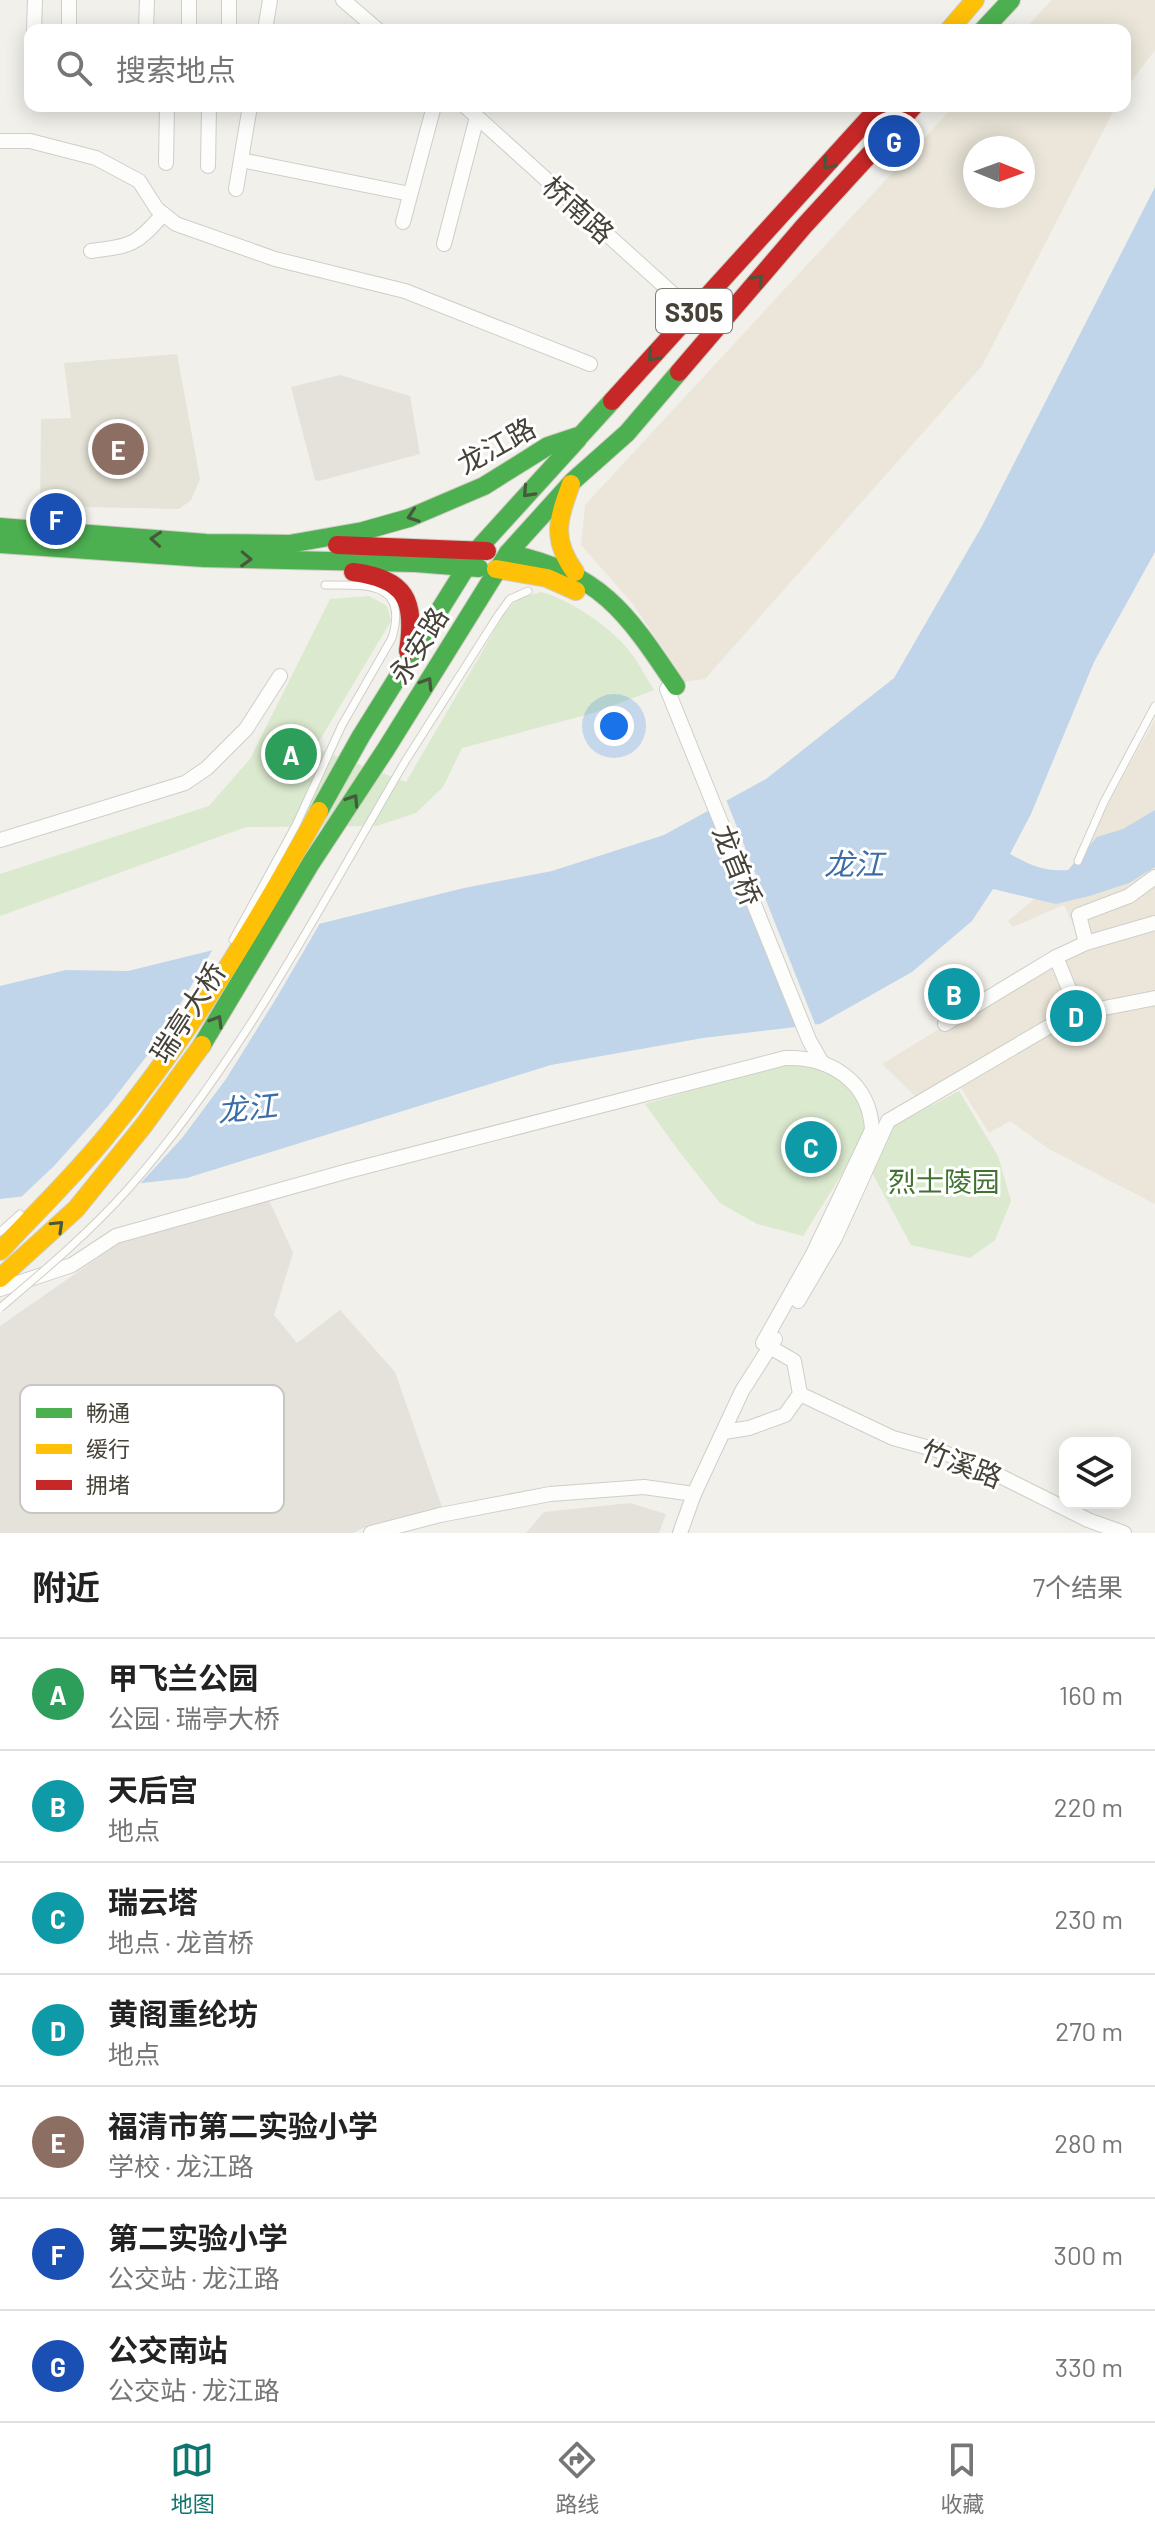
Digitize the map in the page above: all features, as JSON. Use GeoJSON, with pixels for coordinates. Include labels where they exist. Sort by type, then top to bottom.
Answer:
{"type":"FeatureCollection","features":[{"type":"Feature","properties":{"kind":"main road"},"geometry":{"type":"LineString","coordinates":[[954,24],[975,0]]}},
{"type":"Feature","properties":{"kind":"main road"},"geometry":{"type":"LineString","coordinates":[[989,24],[1011,0]]}},
{"type":"Feature","properties":{"kind":"main road","name":"龙江路"},"geometry":{"type":"LineString","coordinates":[[0,527],[206,543],[289,544],[363,531],[409,518],[484,486],[548,446],[581,435],[875,112]]}},
{"type":"Feature","properties":{"kind":"main road","name":"S305"},"geometry":{"type":"LineString","coordinates":[[573,481],[627,433],[804,226],[908,112]]}},
{"type":"Feature","properties":{"kind":"main road","name":"永安路"},"geometry":{"type":"LineString","coordinates":[[361,736],[472,559],[581,435]]}},
{"type":"Feature","properties":{"kind":"main road"},"geometry":{"type":"LineString","coordinates":[[573,481],[560,516],[558,535],[559,550],[578,575]]}},
{"type":"Feature","properties":{"kind":"main road","name":"永安路"},"geometry":{"type":"LineString","coordinates":[[386,749],[496,569],[573,481]]}},
{"type":"Feature","properties":{"kind":"main road"},"geometry":{"type":"LineString","coordinates":[[0,544],[204,558],[318,561],[416,563],[508,553],[541,558],[578,575],[610,598],[632,622],[672,687]]}},
{"type":"Feature","properties":{"kind":"main road"},"geometry":{"type":"LineString","coordinates":[[289,544],[472,559],[496,569],[535,573],[554,580],[601,607],[623,628],[672,687]]}},
{"type":"Feature","properties":{"kind":"main road"},"geometry":{"type":"LineString","coordinates":[[318,561],[342,572],[371,574],[392,582],[404,593],[411,608],[413,626],[404,667]]}},
{"type":"Feature","properties":{"kind":"main road","name":"瑞亭大桥"},"geometry":{"type":"LineString","coordinates":[[0,1251],[108,1135],[179,1039],[261,916],[361,736]]}},
{"type":"Feature","properties":{"kind":"main road","name":"瑞亭大桥"},"geometry":{"type":"LineString","coordinates":[[0,1278],[76,1209],[144,1125],[202,1045],[311,863],[386,749]]}},
{"type":"Feature","properties":{"kind":"street"},"geometry":{"type":"LineString","coordinates":[[34,24],[35,0]]}},
{"type":"Feature","properties":{"kind":"street"},"geometry":{"type":"LineString","coordinates":[[69,0],[69,24]]}},
{"type":"Feature","properties":{"kind":"street"},"geometry":{"type":"LineString","coordinates":[[146,24],[147,0]]}},
{"type":"Feature","properties":{"kind":"street"},"geometry":{"type":"LineString","coordinates":[[189,0],[189,24]]}},
{"type":"Feature","properties":{"kind":"street"},"geometry":{"type":"LineString","coordinates":[[229,0],[229,24]]}},
{"type":"Feature","properties":{"kind":"street"},"geometry":{"type":"LineString","coordinates":[[266,24],[270,0]]}},
{"type":"Feature","properties":{"kind":"street"},"geometry":{"type":"LineString","coordinates":[[343,0],[371,24]]}},
{"type":"Feature","properties":{"kind":"street"},"geometry":{"type":"LineString","coordinates":[[166,163],[167,112]]}},
{"type":"Feature","properties":{"kind":"street"},"geometry":{"type":"LineString","coordinates":[[208,166],[209,112]]}},
{"type":"Feature","properties":{"kind":"street"},"geometry":{"type":"LineString","coordinates":[[236,189],[249,112]]}},
{"type":"Feature","properties":{"kind":"street"},"geometry":{"type":"LineString","coordinates":[[403,222],[432,112]]}},
{"type":"Feature","properties":{"kind":"street","name":"桥南路"},"geometry":{"type":"LineString","coordinates":[[472,112],[693,312]]}},
{"type":"Feature","properties":{"kind":"street"},"geometry":{"type":"LineString","coordinates":[[444,244],[477,117]]}},
{"type":"Feature","properties":{"kind":"street"},"geometry":{"type":"LineString","coordinates":[[0,141],[30,141],[96,158],[139,181],[157,209],[176,224],[275,259],[405,291],[590,364]]}},
{"type":"Feature","properties":{"kind":"street"},"geometry":{"type":"LineString","coordinates":[[241,160],[410,194]]}},
{"type":"Feature","properties":{"kind":"street"},"geometry":{"type":"LineString","coordinates":[[91,251],[119,247],[143,238],[163,214]]}},
{"type":"Feature","properties":{"kind":"street"},"geometry":{"type":"LineString","coordinates":[[0,840],[185,783],[207,768],[246,729],[280,676]]}},
{"type":"Feature","properties":{"kind":"street","name":"龙首桥"},"geometry":{"type":"LineString","coordinates":[[672,687],[821,1061]]}},
{"type":"Feature","properties":{"kind":"street"},"geometry":{"type":"LineString","coordinates":[[1086,943],[1079,915],[1129,896],[1155,877]]}},
{"type":"Feature","properties":{"kind":"street"},"geometry":{"type":"LineString","coordinates":[[945,1024],[1056,957],[1086,943],[1155,923]]}},
{"type":"Feature","properties":{"kind":"street"},"geometry":{"type":"LineString","coordinates":[[1056,957],[1073,999]]}},
{"type":"Feature","properties":{"kind":"street"},"geometry":{"type":"LineString","coordinates":[[1063,1022],[1056,1006],[1082,995],[1089,1011]]}},
{"type":"Feature","properties":{"kind":"street"},"geometry":{"type":"LineString","coordinates":[[680,1533],[694,1494],[742,1391],[835,1238],[888,1121],[1063,1022],[1089,1011],[1155,998]]}},
{"type":"Feature","properties":{"kind":"street"},"geometry":{"type":"LineString","coordinates":[[0,1289],[72,1265],[116,1236],[348,1171],[785,1058],[804,1057],[821,1061],[851,1079],[862,1094],[872,1121],[872,1130],[813,1254],[763,1343],[794,1361],[800,1394],[785,1415],[749,1428],[724,1432]]}},
{"type":"Feature","properties":{"kind":"street","name":"竹溪路"},"geometry":{"type":"LineString","coordinates":[[800,1394],[893,1438],[937,1450],[992,1472],[1088,1520],[1124,1533]]}},
{"type":"Feature","properties":{"kind":"street"},"geometry":{"type":"LineString","coordinates":[[371,1533],[440,1515],[550,1494],[644,1487],[694,1494]]}},
{"type":"Feature","properties":{"kind":"lane"},"geometry":{"type":"LineString","coordinates":[[44,1192],[117,1112],[167,1049],[213,976],[296,825],[342,725],[392,638],[397,623],[389,595],[369,585],[325,585]]}},
{"type":"Feature","properties":{"kind":"lane"},"geometry":{"type":"LineString","coordinates":[[0,1308],[63,1254],[128,1190],[218,1074],[406,760],[499,614],[510,599],[528,591]]}},
{"type":"Feature","properties":{"kind":"lane"},"geometry":{"type":"LineString","coordinates":[[1078,861],[1104,802],[1155,706]]}},
{"type":"Feature","properties":{"kind":"lane"},"geometry":{"type":"LineString","coordinates":[[0,1232],[24,1211]]}},
{"type":"Feature","properties":{"kind":"shaded area"},"geometry":{"type":"Polygon","coordinates":[[[1052,0],[1155,0],[1155,50],[1131,81],[1131,24],[1030,24],[1052,0]]]}},
{"type":"Feature","properties":{"kind":"shaded area"},"geometry":{"type":"Polygon","coordinates":[[[948,112],[1113,112],[982,366],[705,679],[682,682],[676,667],[632,603],[581,545],[585,505],[948,112]]]}},
{"type":"Feature","properties":{"kind":"shaded area"},"geometry":{"type":"Polygon","coordinates":[[[177,354],[200,479],[191,500],[179,509],[40,506],[41,419],[71,418],[64,363],[177,354]]]}},
{"type":"Feature","properties":{"kind":"shaded area"},"geometry":{"type":"Polygon","coordinates":[[[340,375],[410,396],[420,454],[315,480],[291,387],[340,375]]]}},
{"type":"Feature","properties":{"kind":"shaded area"},"geometry":{"type":"Polygon","coordinates":[[[1155,719],[1155,1204],[1049,1149],[1010,1121],[989,1133],[961,1088],[923,1104],[882,1064],[1081,942],[1064,905],[1013,927],[1008,921],[1084,857],[1105,809],[1155,719]]]}},
{"type":"Feature","properties":{"kind":"shaded area"},"geometry":{"type":"Polygon","coordinates":[[[269,1200],[293,1253],[274,1315],[297,1343],[340,1310],[395,1372],[442,1507],[353,1533],[0,1533],[0,1326],[121,1242],[269,1200]]]}},
{"type":"Feature","properties":{"kind":"shaded area"},"geometry":{"type":"Polygon","coordinates":[[[630,1503],[666,1514],[659,1533],[526,1533],[544,1512],[630,1503]]]}},
{"type":"Feature","properties":{"kind":"green space"},"geometry":{"type":"Polygon","coordinates":[[[541,592],[575,607],[609,630],[630,652],[654,690],[593,713],[462,748],[443,787],[416,813],[377,826],[246,827],[0,916],[0,874],[209,806],[250,759],[330,599],[369,596],[387,606],[391,621],[315,748],[406,782],[503,616],[517,599],[541,592]]]}},
{"type":"Feature","properties":{"kind":"green space"},"geometry":{"type":"Polygon","coordinates":[[[814,1064],[850,1083],[860,1098],[869,1131],[803,1236],[757,1224],[720,1203],[645,1104],[782,1065],[814,1064]]]}},
{"type":"Feature","properties":{"kind":"green space","name":"烈士陵园"},"geometry":{"type":"Polygon","coordinates":[[[959,1091],[998,1156],[1011,1201],[995,1240],[970,1258],[911,1245],[869,1167],[891,1127],[959,1091]]]}},
{"type":"Feature","properties":{"kind":"water","name":"龙江"},"geometry":{"type":"Polygon","coordinates":[[[1155,187],[1155,552],[1094,662],[1031,814],[1010,854],[1038,867],[1068,870],[1097,837],[1123,829],[1155,810],[1155,867],[1129,883],[1056,904],[993,889],[972,921],[912,972],[820,1024],[703,1038],[551,1065],[187,1178],[0,1199],[0,986],[66,970],[128,971],[464,888],[552,871],[664,835],[766,779],[894,678],[982,526],[1155,187]]]}},
{"type":"Feature","properties":{"kind":"pier"},"geometry":{"type":"Polygon","coordinates":[[[725,797],[817,1029],[799,1031],[709,806],[725,797]]]}},
{"type":"Feature","properties":{"kind":"pier"},"geometry":{"type":"Polygon","coordinates":[[[323,918],[226,1079],[182,1138],[137,1187],[17,1201],[54,1166],[108,1106],[157,1043],[216,944],[323,918]]]}},
{"type":"Feature","properties":{"kind":"traffic: fast"},"geometry":{"type":"LineString","coordinates":[[989,24],[1011,0]]}},
{"type":"Feature","properties":{"kind":"traffic: fast"},"geometry":{"type":"LineString","coordinates":[[202,1045],[311,863],[508,553],[573,481],[627,433],[679,372]]}},
{"type":"Feature","properties":{"kind":"traffic: fast"},"geometry":{"type":"LineString","coordinates":[[0,527],[206,543],[289,544],[363,531],[409,518],[484,486],[548,446],[581,435],[612,401]]}},
{"type":"Feature","properties":{"kind":"traffic: fast"},"geometry":{"type":"LineString","coordinates":[[319,811],[361,736],[477,550],[578,439]]}},
{"type":"Feature","properties":{"kind":"traffic: fast"},"geometry":{"type":"LineString","coordinates":[[0,544],[204,558],[416,563],[479,568]]}},
{"type":"Feature","properties":{"kind":"traffic: fast"},"geometry":{"type":"LineString","coordinates":[[508,553],[566,572],[608,599],[641,636],[676,686]]}},
{"type":"Feature","properties":{"kind":"traffic: slow"},"geometry":{"type":"LineString","coordinates":[[954,24],[975,0]]}},
{"type":"Feature","properties":{"kind":"traffic: slow"},"geometry":{"type":"LineString","coordinates":[[571,484],[559,529],[562,549],[575,572]]}},
{"type":"Feature","properties":{"kind":"traffic: slow"},"geometry":{"type":"LineString","coordinates":[[496,569],[547,578],[576,591]]}},
{"type":"Feature","properties":{"kind":"traffic: slow"},"geometry":{"type":"LineString","coordinates":[[0,1251],[95,1149],[167,1058],[247,936],[319,811]]}},
{"type":"Feature","properties":{"kind":"traffic: slow"},"geometry":{"type":"LineString","coordinates":[[0,1278],[76,1209],[144,1125],[202,1045]]}},
{"type":"Feature","properties":{"kind":"traffic: jam"},"geometry":{"type":"LineString","coordinates":[[612,401],[875,112]]}},
{"type":"Feature","properties":{"kind":"traffic: jam"},"geometry":{"type":"LineString","coordinates":[[679,372],[804,226],[908,112]]}},
{"type":"Feature","properties":{"kind":"traffic: jam"},"geometry":{"type":"LineString","coordinates":[[337,545],[487,551]]}},
{"type":"Feature","properties":{"kind":"traffic: jam"},"geometry":{"type":"LineString","coordinates":[[353,572],[385,580],[403,595],[410,618],[408,651]]}},
{"type":"Feature","properties":{"kind":"place","name":"公交南站"},"geometry":{"type":"Point","coordinates":[894,141]}},
{"type":"Feature","properties":{"kind":"place","name":"福清市第二实验小学"},"geometry":{"type":"Point","coordinates":[118,449]}},
{"type":"Feature","properties":{"kind":"place","name":"第二实验小学"},"geometry":{"type":"Point","coordinates":[56,519]}},
{"type":"Feature","properties":{"kind":"place","name":"甲飞兰公园"},"geometry":{"type":"Point","coordinates":[291,754]}},
{"type":"Feature","properties":{"kind":"place","name":"天后宫"},"geometry":{"type":"Point","coordinates":[954,994]}},
{"type":"Feature","properties":{"kind":"place","name":"黄阁重纶坊"},"geometry":{"type":"Point","coordinates":[1076,1016]}},
{"type":"Feature","properties":{"kind":"place","name":"瑞云塔"},"geometry":{"type":"Point","coordinates":[811,1147]}}]}
